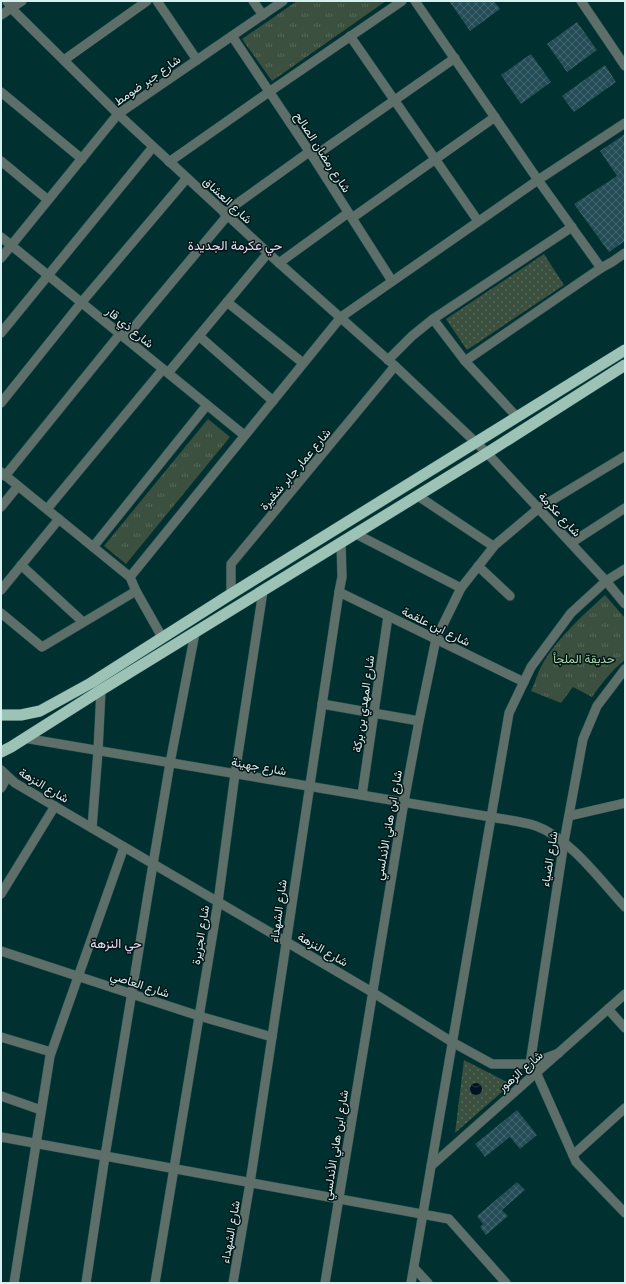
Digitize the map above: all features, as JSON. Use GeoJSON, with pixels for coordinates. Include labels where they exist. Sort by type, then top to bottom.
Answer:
{"type":"FeatureCollection","features":[{"type":"Feature","properties":{"kind":"highway"},"geometry":{"type":"LineString","coordinates":[[1,715],[21,715],[40,711],[91,683],[162,637],[625,350]]}},
{"type":"Feature","properties":{"kind":"highway"},"geometry":{"type":"LineString","coordinates":[[1,752],[418,496],[625,365]]}},
{"type":"Feature","properties":{"kind":"street"},"geometry":{"type":"LineString","coordinates":[[1,15],[9,5],[22,1]]}},
{"type":"Feature","properties":{"kind":"street"},"geometry":{"type":"LineString","coordinates":[[64,60],[147,1]]}},
{"type":"Feature","properties":{"kind":"street"},"geometry":{"type":"LineString","coordinates":[[157,1],[197,60]]}},
{"type":"Feature","properties":{"kind":"street"},"geometry":{"type":"LineString","coordinates":[[253,1],[263,15]]}},
{"type":"Feature","properties":{"kind":"street","name":"شارع جبر ضومط"},"geometry":{"type":"LineString","coordinates":[[1,258],[118,114],[283,1]]}},
{"type":"Feature","properties":{"kind":"street"},"geometry":{"type":"LineString","coordinates":[[169,162],[402,1]]}},
{"type":"Feature","properties":{"kind":"street"},"geometry":{"type":"LineString","coordinates":[[415,1],[538,180],[601,268]]}},
{"type":"Feature","properties":{"kind":"street"},"geometry":{"type":"LineString","coordinates":[[581,1],[625,66]]}},
{"type":"Feature","properties":{"kind":"street","name":"شارع العشاق"},"geometry":{"type":"LineString","coordinates":[[9,5],[153,147],[279,263],[392,363],[476,443]]}},
{"type":"Feature","properties":{"kind":"street","name":"شارع رمضان الصالح"},"geometry":{"type":"LineString","coordinates":[[232,36],[311,154],[392,281]]}},
{"type":"Feature","properties":{"kind":"street"},"geometry":{"type":"LineString","coordinates":[[350,36],[478,222]]}},
{"type":"Feature","properties":{"kind":"street"},"geometry":{"type":"LineString","coordinates":[[162,637],[136,591],[130,577],[3,474],[226,214],[311,154],[455,58]]}},
{"type":"Feature","properties":{"kind":"street"},"geometry":{"type":"LineString","coordinates":[[1,92],[82,159]]}},
{"type":"Feature","properties":{"kind":"street"},"geometry":{"type":"LineString","coordinates":[[279,263],[436,159],[495,117]]}},
{"type":"Feature","properties":{"kind":"street"},"geometry":{"type":"LineString","coordinates":[[130,577],[341,317],[538,180],[625,123]]}},
{"type":"Feature","properties":{"kind":"street"},"geometry":{"type":"LineString","coordinates":[[1,333],[153,147]]}},
{"type":"Feature","properties":{"kind":"street"},"geometry":{"type":"LineString","coordinates":[[1,161],[48,200]]}},
{"type":"Feature","properties":{"kind":"street"},"geometry":{"type":"LineString","coordinates":[[1,403],[81,303],[187,178]]}},
{"type":"Feature","properties":{"kind":"street","name":"شارع عمار جابر شقيرة"},"geometry":{"type":"LineString","coordinates":[[231,594],[231,564],[412,336],[433,319],[572,227]]}},
{"type":"Feature","properties":{"kind":"street","name":"شارع ذي قار"},"geometry":{"type":"LineString","coordinates":[[1,237],[244,435]]}},
{"type":"Feature","properties":{"kind":"street"},"geometry":{"type":"LineString","coordinates":[[47,510],[165,371],[199,336],[268,253]]}},
{"type":"Feature","properties":{"kind":"street"},"geometry":{"type":"LineString","coordinates":[[465,361],[625,253]]}},
{"type":"Feature","properties":{"kind":"street"},"geometry":{"type":"LineString","coordinates":[[227,302],[303,363]]}},
{"type":"Feature","properties":{"kind":"street"},"geometry":{"type":"LineString","coordinates":[[433,319],[465,361],[517,417]]}},
{"type":"Feature","properties":{"kind":"street"},"geometry":{"type":"LineString","coordinates":[[199,336],[273,401]]}},
{"type":"Feature","properties":{"kind":"street"},"geometry":{"type":"LineString","coordinates":[[93,547],[207,405]]}},
{"type":"Feature","properties":{"kind":"street","name":"شارع عكرمة"},"geometry":{"type":"LineString","coordinates":[[476,443],[539,508],[625,604]]}},
{"type":"Feature","properties":{"kind":"street","name":"شارع ابن هاني الأندلسي"},"geometry":{"type":"LineString","coordinates":[[325,1283],[404,802],[436,639],[461,588],[493,546],[539,508],[625,456]]}},
{"type":"Feature","properties":{"kind":"street"},"geometry":{"type":"LineString","coordinates":[[1,507],[18,486]]}},
{"type":"Feature","properties":{"kind":"street"},"geometry":{"type":"LineString","coordinates":[[418,496],[493,546]]}},
{"type":"Feature","properties":{"kind":"street"},"geometry":{"type":"LineString","coordinates":[[571,543],[625,508]]}},
{"type":"Feature","properties":{"kind":"street"},"geometry":{"type":"LineString","coordinates":[[1,590],[59,519]]}},
{"type":"Feature","properties":{"kind":"street"},"geometry":{"type":"LineString","coordinates":[[356,534],[461,588]]}},
{"type":"Feature","properties":{"kind":"street","name":"شارع الشهداء"},"geometry":{"type":"LineString","coordinates":[[233,1283],[250,1183],[338,592],[342,577],[341,543]]}},
{"type":"Feature","properties":{"kind":"street"},"geometry":{"type":"LineString","coordinates":[[21,565],[83,622]]}},
{"type":"Feature","properties":{"kind":"street"},"geometry":{"type":"LineString","coordinates":[[478,566],[510,596]]}},
{"type":"Feature","properties":{"kind":"street"},"geometry":{"type":"LineString","coordinates":[[411,1283],[508,713],[531,667],[571,613],[606,581],[625,569]]}},
{"type":"Feature","properties":{"kind":"street"},"geometry":{"type":"LineString","coordinates":[[1,613],[42,647],[136,591]]}},
{"type":"Feature","properties":{"kind":"street","name":"شارع الجزيرة"},"geometry":{"type":"LineString","coordinates":[[155,1283],[218,902],[235,774],[263,591]]}},
{"type":"Feature","properties":{"kind":"street","name":"شارع ابن علقمة"},"geometry":{"type":"LineString","coordinates":[[338,592],[524,682]]}},
{"type":"Feature","properties":{"kind":"street","name":"شارع المهدي بن بركة"},"geometry":{"type":"LineString","coordinates":[[362,795],[388,616]]}},
{"type":"Feature","properties":{"kind":"street"},"geometry":{"type":"LineString","coordinates":[[86,1283],[105,1156],[153,864],[170,763],[195,633]]}},
{"type":"Feature","properties":{"kind":"street","name":"شارع الضياء"},"geometry":{"type":"LineString","coordinates":[[530,1064],[564,842],[583,739],[597,706],[625,669]]}},
{"type":"Feature","properties":{"kind":"street"},"geometry":{"type":"LineString","coordinates":[[92,828],[101,690]]}},
{"type":"Feature","properties":{"kind":"street"},"geometry":{"type":"LineString","coordinates":[[322,704],[419,721]]}},
{"type":"Feature","properties":{"kind":"street","name":"شارع جهينة"},"geometry":{"type":"LineString","coordinates":[[24,738],[491,816],[536,826],[557,836],[564,842],[580,857],[625,907]]}},
{"type":"Feature","properties":{"kind":"street"},"geometry":{"type":"LineString","coordinates":[[1,788],[4,774]]}},
{"type":"Feature","properties":{"kind":"street","name":"شارع النزهة"},"geometry":{"type":"LineString","coordinates":[[4,774],[124,847],[372,992],[452,1042],[492,1064],[530,1064],[559,1053]]}},
{"type":"Feature","properties":{"kind":"street"},"geometry":{"type":"LineString","coordinates":[[569,816],[625,802]]}},
{"type":"Feature","properties":{"kind":"street"},"geometry":{"type":"LineString","coordinates":[[1,894],[55,806]]}},
{"type":"Feature","properties":{"kind":"street"},"geometry":{"type":"LineString","coordinates":[[14,1283],[52,1052],[124,847]]}},
{"type":"Feature","properties":{"kind":"street","name":"شارع العاصي"},"geometry":{"type":"LineString","coordinates":[[1,951],[199,1016],[272,1037]]}},
{"type":"Feature","properties":{"kind":"street","name":"شارع الزهور"},"geometry":{"type":"LineString","coordinates":[[431,1166],[625,994]]}},
{"type":"Feature","properties":{"kind":"street"},"geometry":{"type":"LineString","coordinates":[[608,1009],[625,1028]]}},
{"type":"Feature","properties":{"kind":"street"},"geometry":{"type":"LineString","coordinates":[[1,1037],[52,1052]]}},
{"type":"Feature","properties":{"kind":"street"},"geometry":{"type":"LineString","coordinates":[[530,1064],[536,1072],[576,1162],[625,1213]]}},
{"type":"Feature","properties":{"kind":"street"},"geometry":{"type":"LineString","coordinates":[[1,1096],[42,1110]]}},
{"type":"Feature","properties":{"kind":"street"},"geometry":{"type":"LineString","coordinates":[[573,1155],[625,1108]]}},
{"type":"Feature","properties":{"kind":"street"},"geometry":{"type":"LineString","coordinates":[[1,1137],[449,1219],[506,1283]]}},
{"type":"Feature","properties":{"kind":"street"},"geometry":{"type":"LineString","coordinates":[[414,1268],[428,1283]]}},
{"type":"Feature","properties":{"kind":"green space"},"geometry":{"type":"Polygon","coordinates":[[[297,1],[386,1],[272,81],[242,39],[297,1]]]}},
{"type":"Feature","properties":{"kind":"green space"},"geometry":{"type":"Polygon","coordinates":[[[544,254],[564,285],[467,350],[446,319],[544,254]]]}},
{"type":"Feature","properties":{"kind":"green space"},"geometry":{"type":"Polygon","coordinates":[[[208,419],[230,437],[126,564],[104,546],[208,419]]]}},
{"type":"Feature","properties":{"kind":"green space","name":"حديقة الملجأ"},"geometry":{"type":"Polygon","coordinates":[[[605,595],[625,618],[625,660],[607,677],[592,697],[573,687],[561,703],[531,691],[544,661],[559,640],[605,595]]]}},
{"type":"Feature","properties":{"kind":"green space"},"geometry":{"type":"Polygon","coordinates":[[[464,1060],[511,1084],[455,1133],[464,1060]]]}},
{"type":"Feature","properties":{"kind":"water"},"geometry":{"type":"Polygon","coordinates":[[[476,1083],[480,1085],[482,1089],[480,1093],[476,1095],[472,1093],[470,1089],[472,1085],[476,1083]]]}},
{"type":"Feature","properties":{"kind":"building"},"geometry":{"type":"Polygon","coordinates":[[[449,1],[494,1],[500,9],[470,31],[449,1]]]}},
{"type":"Feature","properties":{"kind":"building"},"geometry":{"type":"Polygon","coordinates":[[[577,22],[597,50],[567,72],[547,44],[577,22]]]}},
{"type":"Feature","properties":{"kind":"building"},"geometry":{"type":"Polygon","coordinates":[[[531,54],[551,82],[521,104],[501,75],[531,54]]]}},
{"type":"Feature","properties":{"kind":"building"},"geometry":{"type":"Polygon","coordinates":[[[605,65],[616,82],[574,112],[562,96],[605,65]]]}},
{"type":"Feature","properties":{"kind":"building"},"geometry":{"type":"Polygon","coordinates":[[[625,134],[625,241],[609,252],[574,204],[617,176],[600,151],[625,134]]]}},
{"type":"Feature","properties":{"kind":"building"},"geometry":{"type":"Polygon","coordinates":[[[517,1110],[537,1135],[520,1149],[510,1137],[485,1157],[475,1144],[517,1110]]]}},
{"type":"Feature","properties":{"kind":"building"},"geometry":{"type":"Polygon","coordinates":[[[517,1182],[525,1190],[502,1210],[508,1216],[486,1235],[480,1227],[483,1224],[477,1216],[517,1182]]]}},
{"type":"Feature","properties":{"kind":"district","name":"حي عكرمة الجديدة"},"geometry":{"type":"Point","coordinates":[235,245]}},
{"type":"Feature","properties":{"kind":"district","name":"حي النزهة"},"geometry":{"type":"Point","coordinates":[116,943]}}]}
